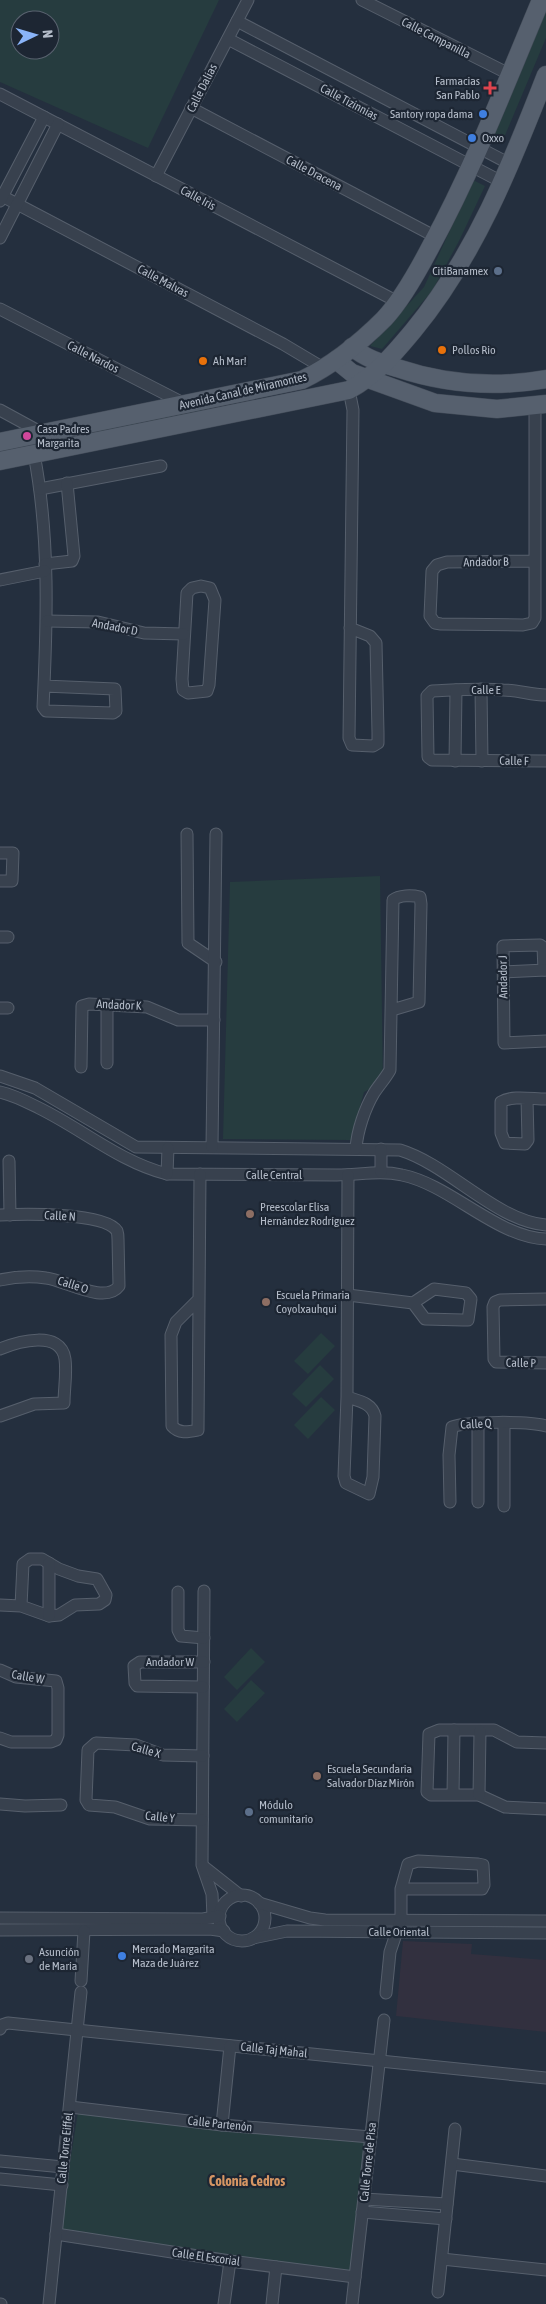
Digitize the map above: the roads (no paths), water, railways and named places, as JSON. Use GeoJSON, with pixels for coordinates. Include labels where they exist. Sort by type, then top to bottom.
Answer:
{"type":"FeatureCollection","features":[{"type":"Feature","properties":{"kind":"main road","name":"Avenida Canal de Miramontes"},"geometry":{"type":"LineString","coordinates":[[0,442],[302,380],[331,364],[385,318],[420,267],[471,166],[539,0]]}},
{"type":"Feature","properties":{"kind":"main road","name":"Avenida Canal de Miramontes"},"geometry":{"type":"LineString","coordinates":[[0,461],[349,390],[367,380],[386,364],[438,302],[457,272],[502,182],[546,75]]}},
{"type":"Feature","properties":{"kind":"main road"},"geometry":{"type":"LineString","coordinates":[[352,346],[364,357],[447,382],[508,384],[546,378]]}},
{"type":"Feature","properties":{"kind":"main road"},"geometry":{"type":"LineString","coordinates":[[331,364],[367,380],[436,403],[497,409],[541,405]]}},
{"type":"Feature","properties":{"kind":"street","name":"Calle Dalias"},"geometry":{"type":"LineString","coordinates":[[156,176],[248,0]]}},
{"type":"Feature","properties":{"kind":"street","name":"Calle Campanilla"},"geometry":{"type":"LineString","coordinates":[[362,0],[509,74]]}},
{"type":"Feature","properties":{"kind":"street","name":"Calle Tizinnias"},"geometry":{"type":"LineString","coordinates":[[237,21],[510,164]]}},
{"type":"Feature","properties":{"kind":"street","name":"Calle Tizinnias"},"geometry":{"type":"LineString","coordinates":[[228,38],[502,182]]}},
{"type":"Feature","properties":{"kind":"street","name":"Calle Iris"},"geometry":{"type":"LineString","coordinates":[[0,94],[396,301]]}},
{"type":"Feature","properties":{"kind":"street","name":"Calle Dracena"},"geometry":{"type":"LineString","coordinates":[[191,108],[436,237]]}},
{"type":"Feature","properties":{"kind":"street"},"geometry":{"type":"LineString","coordinates":[[1,197],[44,117]]}},
{"type":"Feature","properties":{"kind":"street"},"geometry":{"type":"LineString","coordinates":[[0,238],[58,124]]}},
{"type":"Feature","properties":{"kind":"street","name":"Calle Malvas"},"geometry":{"type":"LineString","coordinates":[[1,197],[18,204],[283,344],[331,364]]}},
{"type":"Feature","properties":{"kind":"street","name":"Calle Nardos"},"geometry":{"type":"LineString","coordinates":[[0,308],[187,405]]}},
{"type":"Feature","properties":{"kind":"street"},"geometry":{"type":"LineString","coordinates":[[349,390],[353,410],[350,628],[349,738],[352,745],[373,746],[378,743],[376,642],[370,636],[350,628]]}},
{"type":"Feature","properties":{"kind":"street"},"geometry":{"type":"LineString","coordinates":[[534,561],[541,405]]}},
{"type":"Feature","properties":{"kind":"street"},"geometry":{"type":"LineString","coordinates":[[0,410],[44,434]]}},
{"type":"Feature","properties":{"kind":"street"},"geometry":{"type":"LineString","coordinates":[[34,454],[40,489],[45,567],[47,621],[44,686],[44,707],[46,711],[114,713],[116,711],[115,689],[44,686]]}},
{"type":"Feature","properties":{"kind":"street"},"geometry":{"type":"LineString","coordinates":[[40,489],[161,466]]}},
{"type":"Feature","properties":{"kind":"street"},"geometry":{"type":"LineString","coordinates":[[0,580],[72,561],[74,556],[67,483]]}},
{"type":"Feature","properties":{"kind":"street","name":"Andador B"},"geometry":{"type":"LineString","coordinates":[[534,561],[535,618],[532,623],[435,624],[430,616],[432,571],[437,565],[447,562],[534,561]]}},
{"type":"Feature","properties":{"kind":"street"},"geometry":{"type":"LineString","coordinates":[[201,586],[210,588],[215,600],[207,691],[188,693],[183,690],[184,634],[187,593],[192,588],[201,586]]}},
{"type":"Feature","properties":{"kind":"street","name":"Andador D"},"geometry":{"type":"LineString","coordinates":[[47,621],[98,622],[144,633],[184,634]]}},
{"type":"Feature","properties":{"kind":"street"},"geometry":{"type":"LineString","coordinates":[[481,689],[482,761]]}},
{"type":"Feature","properties":{"kind":"street","name":"Calle E"},"geometry":{"type":"LineString","coordinates":[[427,696],[432,691],[481,689],[506,690],[528,695],[546,695]]}},
{"type":"Feature","properties":{"kind":"street"},"geometry":{"type":"LineString","coordinates":[[455,761],[456,690]]}},
{"type":"Feature","properties":{"kind":"street","name":"Calle F"},"geometry":{"type":"LineString","coordinates":[[427,696],[428,757],[432,760],[546,761]]}},
{"type":"Feature","properties":{"kind":"street"},"geometry":{"type":"LineString","coordinates":[[187,834],[188,943],[216,962]]}},
{"type":"Feature","properties":{"kind":"street"},"geometry":{"type":"LineString","coordinates":[[212,1147],[216,962],[216,834]]}},
{"type":"Feature","properties":{"kind":"street"},"geometry":{"type":"LineString","coordinates":[[0,853],[13,853],[12,881],[0,881]]}},
{"type":"Feature","properties":{"kind":"street"},"geometry":{"type":"LineString","coordinates":[[356,1149],[366,1111],[374,1092],[384,1082],[390,1070],[393,900],[396,897],[415,895],[420,897],[421,904],[419,1002],[392,1010]]}},
{"type":"Feature","properties":{"kind":"street","name":"Andador J"},"geometry":{"type":"LineString","coordinates":[[545,970],[543,947],[503,946],[504,1043],[546,1041]]}},
{"type":"Feature","properties":{"kind":"street"},"geometry":{"type":"LineString","coordinates":[[503,972],[545,970]]}},
{"type":"Feature","properties":{"kind":"street","name":"Andador K"},"geometry":{"type":"LineString","coordinates":[[81,1067],[82,1006],[89,1004],[147,1006],[178,1020],[214,1020]]}},
{"type":"Feature","properties":{"kind":"street"},"geometry":{"type":"LineString","coordinates":[[107,1005],[107,1064]]}},
{"type":"Feature","properties":{"kind":"street"},"geometry":{"type":"LineString","coordinates":[[0,1076],[35,1088],[136,1147],[400,1150],[415,1155],[527,1222],[546,1224]]}},
{"type":"Feature","properties":{"kind":"street","name":"Calle Central"},"geometry":{"type":"LineString","coordinates":[[0,1092],[54,1115],[123,1157],[167,1174],[348,1175],[381,1172],[418,1180],[524,1236],[546,1239]]}},
{"type":"Feature","properties":{"kind":"street"},"geometry":{"type":"LineString","coordinates":[[527,1099],[528,1140],[525,1144],[505,1143],[502,1139],[501,1102],[506,1099],[527,1099],[546,1099]]}},
{"type":"Feature","properties":{"kind":"street"},"geometry":{"type":"LineString","coordinates":[[167,1174],[168,1148]]}},
{"type":"Feature","properties":{"kind":"street"},"geometry":{"type":"LineString","coordinates":[[381,1149],[381,1172]]}},
{"type":"Feature","properties":{"kind":"street"},"geometry":{"type":"LineString","coordinates":[[5,1215],[9,1161]]}},
{"type":"Feature","properties":{"kind":"street"},"geometry":{"type":"LineString","coordinates":[[198,1300],[176,1322],[171,1335],[172,1426],[176,1431],[198,1430],[200,1174]]}},
{"type":"Feature","properties":{"kind":"street"},"geometry":{"type":"LineString","coordinates":[[347,1396],[368,1404],[374,1410],[372,1482],[369,1494],[346,1483],[344,1476],[347,1396],[348,1175]]}},
{"type":"Feature","properties":{"kind":"street","name":"Calle N"},"geometry":{"type":"LineString","coordinates":[[5,1215],[79,1216],[110,1226],[117,1231],[119,1286],[115,1291]]}},
{"type":"Feature","properties":{"kind":"street","name":"Calle O"},"geometry":{"type":"LineString","coordinates":[[0,1280],[45,1277],[59,1280],[84,1291],[108,1293],[115,1291]]}},
{"type":"Feature","properties":{"kind":"street"},"geometry":{"type":"LineString","coordinates":[[348,1295],[413,1303],[434,1289],[466,1293],[471,1299],[468,1320],[425,1319],[413,1303]]}},
{"type":"Feature","properties":{"kind":"street","name":"Calle P"},"geometry":{"type":"LineString","coordinates":[[546,1299],[495,1302],[494,1359],[496,1362],[546,1363]]}},
{"type":"Feature","properties":{"kind":"street"},"geometry":{"type":"LineString","coordinates":[[0,1349],[19,1341],[45,1340],[54,1343],[62,1350],[65,1358],[64,1403],[34,1404],[0,1416]]}},
{"type":"Feature","properties":{"kind":"street"},"geometry":{"type":"LineString","coordinates":[[504,1423],[504,1506]]}},
{"type":"Feature","properties":{"kind":"street","name":"Calle Q"},"geometry":{"type":"LineString","coordinates":[[450,1502],[450,1431],[456,1425],[534,1423],[546,1426]]}},
{"type":"Feature","properties":{"kind":"street"},"geometry":{"type":"LineString","coordinates":[[478,1424],[478,1502]]}},
{"type":"Feature","properties":{"kind":"street"},"geometry":{"type":"LineString","coordinates":[[0,1604],[21,1606],[37,1614],[48,1616],[58,1615],[74,1605],[99,1604],[105,1600],[106,1595],[97,1579],[78,1576],[36,1558],[26,1560],[23,1564],[21,1606]]}},
{"type":"Feature","properties":{"kind":"street"},"geometry":{"type":"LineString","coordinates":[[48,1616],[49,1563]]}},
{"type":"Feature","properties":{"kind":"street"},"geometry":{"type":"LineString","coordinates":[[204,1591],[202,1865],[212,1894],[217,1917],[224,1931]]}},
{"type":"Feature","properties":{"kind":"street"},"geometry":{"type":"LineString","coordinates":[[178,1592],[178,1630],[181,1636],[204,1638]]}},
{"type":"Feature","properties":{"kind":"street","name":"Andador W"},"geometry":{"type":"LineString","coordinates":[[204,1662],[140,1662],[134,1666],[135,1683],[137,1686],[204,1687]]}},
{"type":"Feature","properties":{"kind":"street","name":"Calle W"},"geometry":{"type":"LineString","coordinates":[[0,1670],[16,1677],[56,1682],[58,1716],[56,1740],[11,1742],[0,1738]]}},
{"type":"Feature","properties":{"kind":"street"},"geometry":{"type":"LineString","coordinates":[[546,1743],[523,1744],[494,1730],[439,1730],[429,1734],[426,1787],[427,1792],[431,1795],[479,1795],[505,1807],[546,1809]]}},
{"type":"Feature","properties":{"kind":"street"},"geometry":{"type":"LineString","coordinates":[[453,1795],[454,1730]]}},
{"type":"Feature","properties":{"kind":"street"},"geometry":{"type":"LineString","coordinates":[[479,1795],[480,1731]]}},
{"type":"Feature","properties":{"kind":"street","name":"Calle X"},"geometry":{"type":"LineString","coordinates":[[89,1805],[86,1800],[88,1750],[96,1743],[136,1745],[163,1756],[203,1756]]}},
{"type":"Feature","properties":{"kind":"street"},"geometry":{"type":"LineString","coordinates":[[0,1804],[61,1806]]}},
{"type":"Feature","properties":{"kind":"street","name":"Calle Y"},"geometry":{"type":"LineString","coordinates":[[89,1805],[115,1807],[150,1819],[202,1820]]}},
{"type":"Feature","properties":{"kind":"street"},"geometry":{"type":"LineString","coordinates":[[386,1993],[390,1952],[401,1919],[401,1889],[408,1864],[412,1861],[484,1865],[482,1889],[401,1889]]}},
{"type":"Feature","properties":{"kind":"street","name":"Calle Oriental"},"geometry":{"type":"LineString","coordinates":[[202,1865],[241,1896],[251,1897],[259,1903],[310,1918],[546,1921]]}},
{"type":"Feature","properties":{"kind":"street"},"geometry":{"type":"LineString","coordinates":[[217,1917],[227,1902],[241,1896]]}},
{"type":"Feature","properties":{"kind":"street"},"geometry":{"type":"LineString","coordinates":[[253,1938],[261,1931],[265,1922],[264,1912],[259,1903]]}},
{"type":"Feature","properties":{"kind":"street"},"geometry":{"type":"LineString","coordinates":[[0,1918],[217,1917]]}},
{"type":"Feature","properties":{"kind":"street"},"geometry":{"type":"LineString","coordinates":[[350,1919],[350,1932]]}},
{"type":"Feature","properties":{"kind":"street","name":"Calle Oriental"},"geometry":{"type":"LineString","coordinates":[[0,1930],[210,1929],[224,1931],[229,1937],[239,1941],[286,1931],[546,1933]]}},
{"type":"Feature","properties":{"kind":"street","name":"Calle Torre Eiffel"},"geometry":{"type":"LineString","coordinates":[[49,2304],[78,2030],[84,1931]]}},
{"type":"Feature","properties":{"kind":"street","name":"Calle Torre de Pisa"},"geometry":{"type":"LineString","coordinates":[[352,2304],[384,2020]]}},
{"type":"Feature","properties":{"kind":"street","name":"Calle Taj Mahal"},"geometry":{"type":"LineString","coordinates":[[1,2027],[8,2023],[546,2078]]}},
{"type":"Feature","properties":{"kind":"street"},"geometry":{"type":"LineString","coordinates":[[222,2125],[230,2046]]}},
{"type":"Feature","properties":{"kind":"street","name":"Calle Partenón"},"geometry":{"type":"LineString","coordinates":[[70,2107],[222,2125],[371,2137]]}},
{"type":"Feature","properties":{"kind":"street"},"geometry":{"type":"LineString","coordinates":[[438,2292],[456,2129]]}},
{"type":"Feature","properties":{"kind":"street"},"geometry":{"type":"LineString","coordinates":[[0,2161],[63,2167]]}},
{"type":"Feature","properties":{"kind":"street"},"geometry":{"type":"LineString","coordinates":[[452,2164],[546,2176]]}},
{"type":"Feature","properties":{"kind":"street"},"geometry":{"type":"LineString","coordinates":[[0,2179],[62,2185]]}},
{"type":"Feature","properties":{"kind":"street"},"geometry":{"type":"LineString","coordinates":[[364,2199],[447,2204]]}},
{"type":"Feature","properties":{"kind":"street"},"geometry":{"type":"LineString","coordinates":[[362,2212],[446,2219]]}},
{"type":"Feature","properties":{"kind":"street","name":"Calle El Escorial"},"geometry":{"type":"LineString","coordinates":[[56,2234],[230,2261],[355,2277]]}},
{"type":"Feature","properties":{"kind":"street"},"geometry":{"type":"LineString","coordinates":[[442,2260],[546,2270]]}},
{"type":"Feature","properties":{"kind":"street"},"geometry":{"type":"LineString","coordinates":[[224,2304],[230,2261]]}},
{"type":"Feature","properties":{"kind":"street"},"geometry":{"type":"LineString","coordinates":[[272,2304],[276,2267]]}},
{"type":"Feature","properties":{"kind":"place","name":"Farmacias San Pablo"},"geometry":{"type":"Point","coordinates":[490,88]}},
{"type":"Feature","properties":{"kind":"place","name":"Santory ropa dama"},"geometry":{"type":"Point","coordinates":[483,114]}},
{"type":"Feature","properties":{"kind":"place","name":"Oxxo"},"geometry":{"type":"Point","coordinates":[472,138]}},
{"type":"Feature","properties":{"kind":"place","name":"CitiBanamex"},"geometry":{"type":"Point","coordinates":[498,271]}},
{"type":"Feature","properties":{"kind":"place","name":"Pollos Rio"},"geometry":{"type":"Point","coordinates":[442,350]}},
{"type":"Feature","properties":{"kind":"place","name":"Ah Mar!"},"geometry":{"type":"Point","coordinates":[203,361]}},
{"type":"Feature","properties":{"kind":"place","name":"Casa Padres Margarita"},"geometry":{"type":"Point","coordinates":[27,436]}},
{"type":"Feature","properties":{"kind":"place","name":"Preescolar Elisa Hernández Rodríguez"},"geometry":{"type":"Point","coordinates":[250,1214]}},
{"type":"Feature","properties":{"kind":"place","name":"Escuela Primaria Coyolxauhqui"},"geometry":{"type":"Point","coordinates":[266,1302]}},
{"type":"Feature","properties":{"kind":"place","name":"Escuela Secundaria Salvador Díaz Mirón"},"geometry":{"type":"Point","coordinates":[317,1776]}},
{"type":"Feature","properties":{"kind":"place","name":"Módulo comunitario"},"geometry":{"type":"Point","coordinates":[249,1812]}},
{"type":"Feature","properties":{"kind":"place","name":"Mercado Margarita Maza de Juárez"},"geometry":{"type":"Point","coordinates":[122,1956]}},
{"type":"Feature","properties":{"kind":"place","name":"Asunción de María"},"geometry":{"type":"Point","coordinates":[29,1959]}},
{"type":"Feature","properties":{"kind":"district","name":"Colonia Cedros"},"geometry":{"type":"Point","coordinates":[247,2181]}}]}
